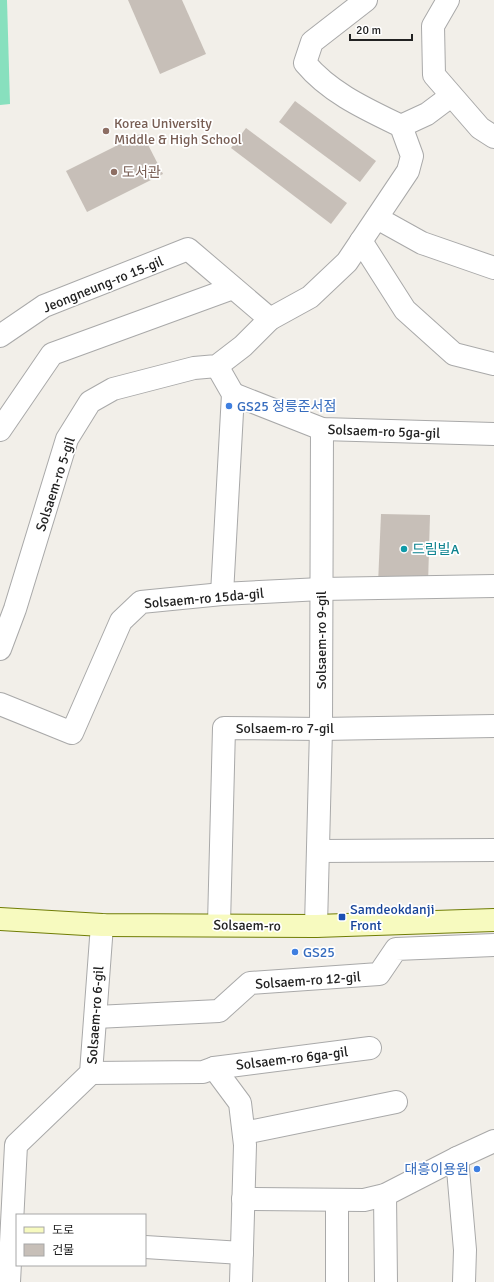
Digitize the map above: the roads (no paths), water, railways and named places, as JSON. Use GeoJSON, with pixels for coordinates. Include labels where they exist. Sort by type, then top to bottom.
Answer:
{"type":"FeatureCollection","features":[{"type":"Feature","properties":{"kind":"main road","name":"Solsaem-ro"},"geometry":{"type":"LineString","coordinates":[[0,919],[102,926],[219,924],[316,926],[494,920]]}},
{"type":"Feature","properties":{"kind":"street"},"geometry":{"type":"LineString","coordinates":[[222,594],[233,394],[217,366],[243,346],[270,319],[310,297],[347,262],[408,172],[412,156],[401,126],[350,101],[314,74],[305,63],[312,42],[366,0]]}},
{"type":"Feature","properties":{"kind":"street"},"geometry":{"type":"LineString","coordinates":[[448,0],[433,26],[434,75],[480,128],[494,137]]}},
{"type":"Feature","properties":{"kind":"street"},"geometry":{"type":"LineString","coordinates":[[401,126],[427,114],[451,96]]}},
{"type":"Feature","properties":{"kind":"street"},"geometry":{"type":"LineString","coordinates":[[377,218],[422,243],[494,268]]}},
{"type":"Feature","properties":{"kind":"street"},"geometry":{"type":"LineString","coordinates":[[361,241],[405,310],[454,354],[494,364]]}},
{"type":"Feature","properties":{"kind":"street","name":"Jeongneung-ro 15-gil"},"geometry":{"type":"LineString","coordinates":[[0,336],[44,306],[188,249],[233,288]]}},
{"type":"Feature","properties":{"kind":"street"},"geometry":{"type":"LineString","coordinates":[[0,430],[52,354],[233,288],[270,319]]}},
{"type":"Feature","properties":{"kind":"street","name":"Solsaem-ro 5-gil"},"geometry":{"type":"LineString","coordinates":[[0,649],[15,609],[67,439],[90,402],[113,389],[194,368],[217,366]]}},
{"type":"Feature","properties":{"kind":"street","name":"Solsaem-ro 5ga-gil"},"geometry":{"type":"LineString","coordinates":[[233,394],[322,429],[494,434]]}},
{"type":"Feature","properties":{"kind":"street","name":"Solsaem-ro 9-gil"},"geometry":{"type":"LineString","coordinates":[[316,926],[322,729],[322,429]]}},
{"type":"Feature","properties":{"kind":"street","name":"Solsaem-ro 15da-gil"},"geometry":{"type":"LineString","coordinates":[[0,704],[72,733],[121,621],[141,602],[222,594],[321,589],[494,586]]}},
{"type":"Feature","properties":{"kind":"street","name":"Solsaem-ro 7-gil"},"geometry":{"type":"LineString","coordinates":[[219,924],[224,728],[322,729],[494,726]]}},
{"type":"Feature","properties":{"kind":"street"},"geometry":{"type":"LineString","coordinates":[[318,851],[494,850]]}},
{"type":"Feature","properties":{"kind":"street","name":"Solsaem-ro 6-gil"},"geometry":{"type":"LineString","coordinates":[[6,1278],[14,1240],[8,1145],[91,1074],[102,926]]}},
{"type":"Feature","properties":{"kind":"street","name":"Solsaem-ro 12-gil"},"geometry":{"type":"LineString","coordinates":[[96,1017],[219,1011],[250,983],[379,974],[396,949],[494,945]]}},
{"type":"Feature","properties":{"kind":"street","name":"Solsaem-ro 6ga-gil"},"geometry":{"type":"LineString","coordinates":[[91,1074],[204,1072],[214,1068],[370,1048]]}},
{"type":"Feature","properties":{"kind":"street","name":"Solsaem-ro 6ga-gil"},"geometry":{"type":"LineString","coordinates":[[214,1068],[240,1103],[246,1145],[241,1282]]}},
{"type":"Feature","properties":{"kind":"street"},"geometry":{"type":"LineString","coordinates":[[244,1133],[396,1102]]}},
{"type":"Feature","properties":{"kind":"street"},"geometry":{"type":"LineString","coordinates":[[243,1199],[364,1200],[385,1196],[457,1158],[494,1141]]}},
{"type":"Feature","properties":{"kind":"street"},"geometry":{"type":"LineString","coordinates":[[457,1158],[464,1250],[464,1282]]}},
{"type":"Feature","properties":{"kind":"street"},"geometry":{"type":"LineString","coordinates":[[385,1196],[386,1282]]}},
{"type":"Feature","properties":{"kind":"street"},"geometry":{"type":"LineString","coordinates":[[337,1200],[337,1282]]}},
{"type":"Feature","properties":{"kind":"street"},"geometry":{"type":"LineString","coordinates":[[146,1247],[242,1253]]}},
{"type":"Feature","properties":{"kind":"place","name":"Korea University Middle & High School"},"geometry":{"type":"Point","coordinates":[106,131]}},
{"type":"Feature","properties":{"kind":"place","name":"도서관"},"geometry":{"type":"Point","coordinates":[114,172]}},
{"type":"Feature","properties":{"kind":"place","name":"GS25 정릉준서점"},"geometry":{"type":"Point","coordinates":[229,406]}},
{"type":"Feature","properties":{"kind":"place","name":"드림빌A"},"geometry":{"type":"Point","coordinates":[404,549]}},
{"type":"Feature","properties":{"kind":"place","name":"Samdeokdanji Front"},"geometry":{"type":"Point","coordinates":[342,917]}},
{"type":"Feature","properties":{"kind":"place","name":"GS25"},"geometry":{"type":"Point","coordinates":[295,952]}},
{"type":"Feature","properties":{"kind":"place","name":"대흥이용원"},"geometry":{"type":"Point","coordinates":[477,1169]}}]}
